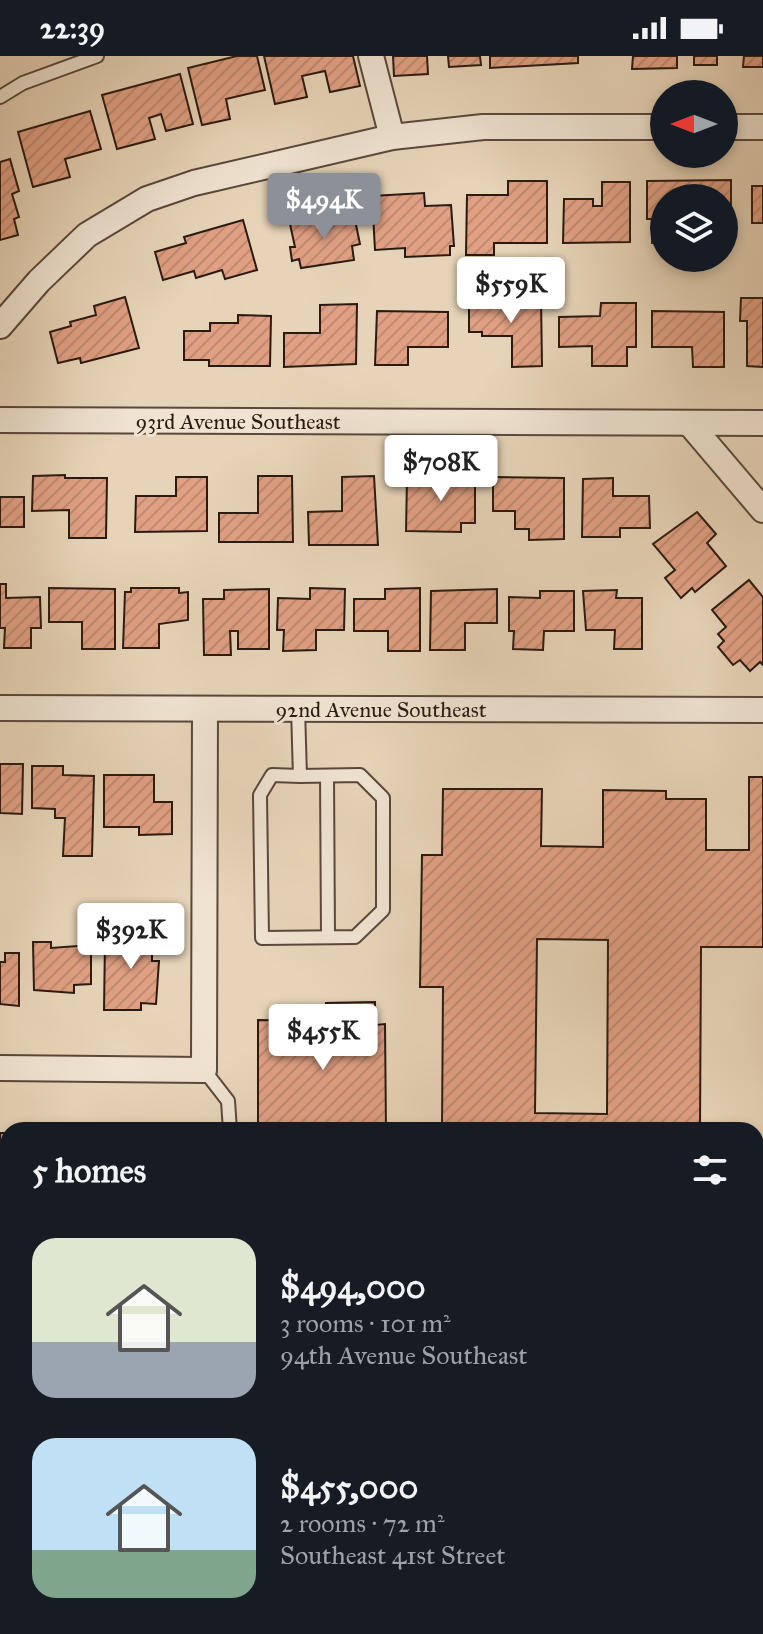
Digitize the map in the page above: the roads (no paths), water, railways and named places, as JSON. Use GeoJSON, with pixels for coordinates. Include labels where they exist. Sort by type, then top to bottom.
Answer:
{"type":"FeatureCollection","features":[{"type":"Feature","properties":{"kind":"street"},"geometry":{"type":"LineString","coordinates":[[371,56],[392,137]]}},
{"type":"Feature","properties":{"kind":"street"},"geometry":{"type":"LineString","coordinates":[[0,326],[39,281],[87,235],[147,199],[194,183],[392,137],[483,127],[650,127]]}},
{"type":"Feature","properties":{"kind":"street"},"geometry":{"type":"LineString","coordinates":[[738,127],[763,127]]}},
{"type":"Feature","properties":{"kind":"street","name":"93rd Avenue Southeast"},"geometry":{"type":"LineString","coordinates":[[0,420],[763,423]]}},
{"type":"Feature","properties":{"kind":"street"},"geometry":{"type":"LineString","coordinates":[[689,423],[763,510]]}},
{"type":"Feature","properties":{"kind":"street","name":"92nd Avenue Southeast"},"geometry":{"type":"LineString","coordinates":[[0,708],[763,710]]}},
{"type":"Feature","properties":{"kind":"street"},"geometry":{"type":"LineString","coordinates":[[0,1068],[204,1070],[205,709]]}},
{"type":"Feature","properties":{"kind":"lane"},"geometry":{"type":"LineString","coordinates":[[0,97],[23,83],[97,56]]}},
{"type":"Feature","properties":{"kind":"lane"},"geometry":{"type":"LineString","coordinates":[[298,709],[300,776]]}},
{"type":"Feature","properties":{"kind":"lane"},"geometry":{"type":"LineString","coordinates":[[272,775],[327,776],[360,775],[383,798],[383,910],[355,937],[262,938],[260,795],[272,775]]}},
{"type":"Feature","properties":{"kind":"lane"},"geometry":{"type":"LineString","coordinates":[[327,776],[328,937]]}},
{"type":"Feature","properties":{"kind":"lane"},"geometry":{"type":"LineString","coordinates":[[204,1070],[228,1101],[229,1122]]}}]}
